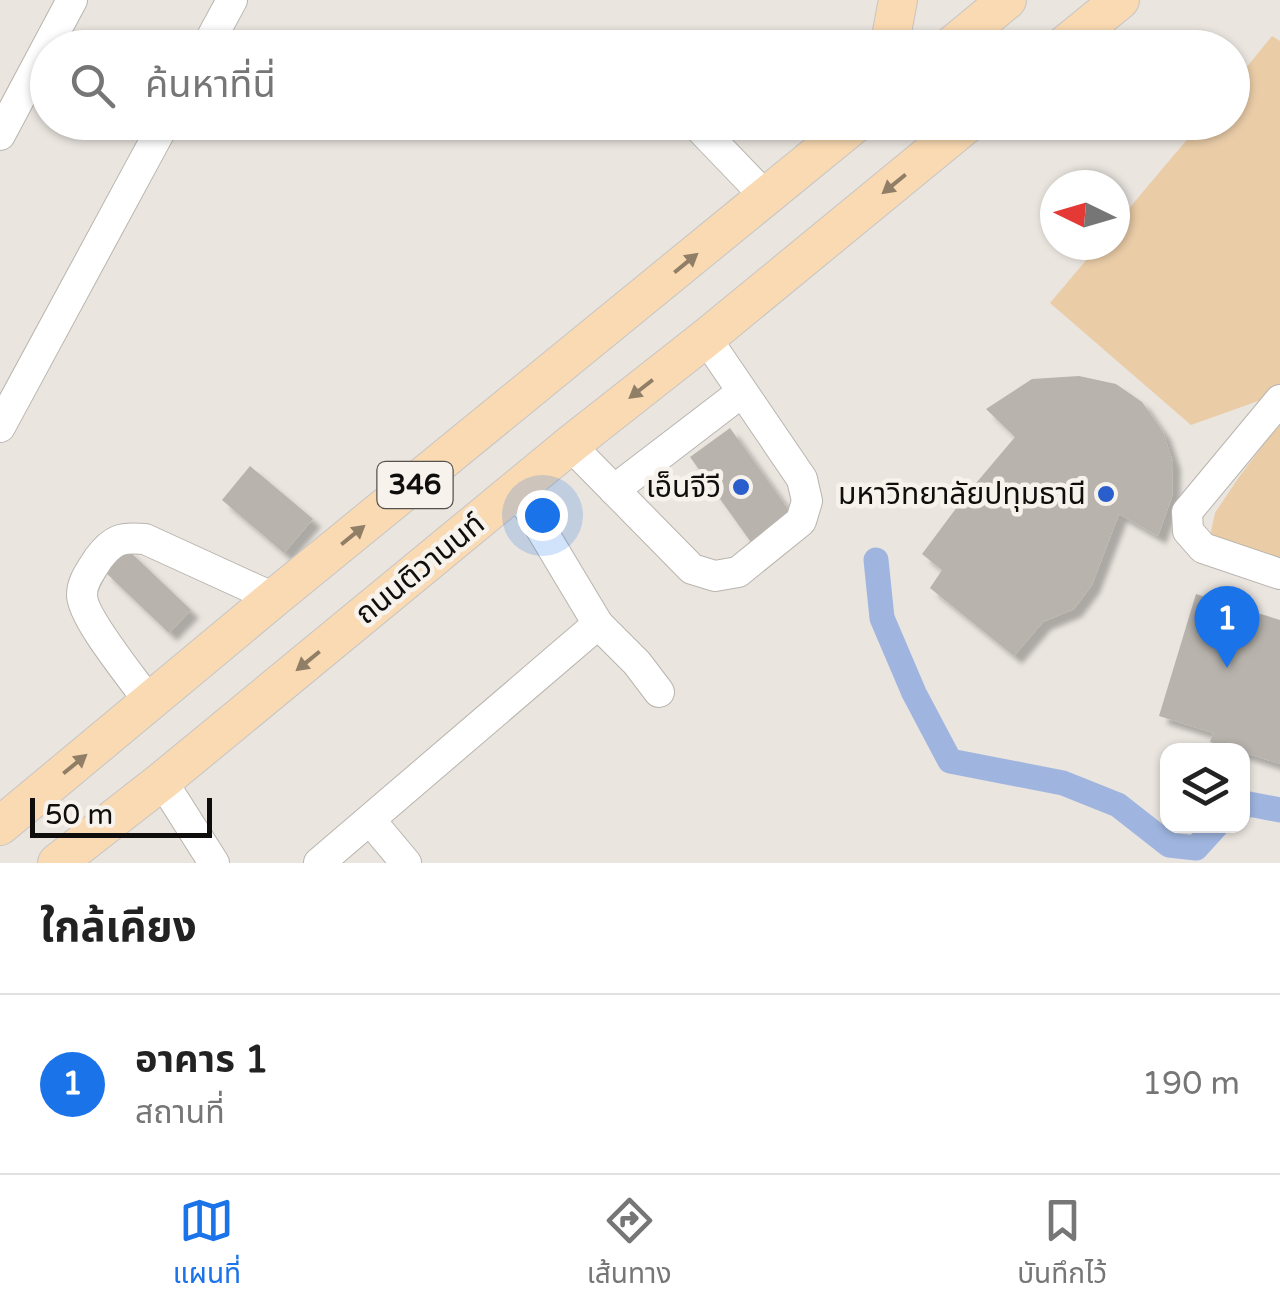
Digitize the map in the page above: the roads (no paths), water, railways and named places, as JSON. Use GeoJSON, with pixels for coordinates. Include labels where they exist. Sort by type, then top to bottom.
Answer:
{"type":"FeatureCollection","features":[{"type":"Feature","properties":{"kind":"main road"},"geometry":{"type":"LineString","coordinates":[[892,30],[898,0]]}},
{"type":"Feature","properties":{"kind":"main road"},"geometry":{"type":"LineString","coordinates":[[971,30],[1008,0]]}},
{"type":"Feature","properties":{"kind":"main road"},"geometry":{"type":"LineString","coordinates":[[1053,30],[1076,0]]}},
{"type":"Feature","properties":{"kind":"main road"},"geometry":{"type":"LineString","coordinates":[[1083,30],[1120,0]]}},
{"type":"Feature","properties":{"kind":"main road","name":"346"},"geometry":{"type":"LineString","coordinates":[[0,826],[832,140]]}},
{"type":"Feature","properties":{"kind":"main road","name":"ถนนติวานนท์"},"geometry":{"type":"LineString","coordinates":[[58,863],[947,140]]}},
{"type":"Feature","properties":{"kind":"street"},"geometry":{"type":"LineString","coordinates":[[56,30],[72,0]]}},
{"type":"Feature","properties":{"kind":"street"},"geometry":{"type":"LineString","coordinates":[[216,30],[232,0]]}},
{"type":"Feature","properties":{"kind":"street"},"geometry":{"type":"LineString","coordinates":[[0,135],[30,79]]}},
{"type":"Feature","properties":{"kind":"street"},"geometry":{"type":"LineString","coordinates":[[0,426],[155,140]]}},
{"type":"Feature","properties":{"kind":"street"},"geometry":{"type":"LineString","coordinates":[[711,140],[766,197]]}},
{"type":"Feature","properties":{"kind":"street"},"geometry":{"type":"LineString","coordinates":[[570,446],[692,570],[715,576],[738,572],[801,521],[807,500],[802,479],[706,338]]}},
{"type":"Feature","properties":{"kind":"street"},"geometry":{"type":"LineString","coordinates":[[614,490],[742,392]]}},
{"type":"Feature","properties":{"kind":"street"},"geometry":{"type":"LineString","coordinates":[[1280,400],[1188,512],[1188,532],[1203,548],[1280,574]]}},
{"type":"Feature","properties":{"kind":"street"},"geometry":{"type":"LineString","coordinates":[[517,489],[598,624],[659,692]]}},
{"type":"Feature","properties":{"kind":"street"},"geometry":{"type":"LineString","coordinates":[[150,702],[87,614],[82,597],[85,579],[108,546],[126,537],[145,538],[274,598]]}},
{"type":"Feature","properties":{"kind":"street"},"geometry":{"type":"LineString","coordinates":[[319,863],[598,624]]}},
{"type":"Feature","properties":{"kind":"street"},"geometry":{"type":"LineString","coordinates":[[162,782],[214,863]]}},
{"type":"Feature","properties":{"kind":"street"},"geometry":{"type":"LineString","coordinates":[[370,820],[406,863]]}},
{"type":"Feature","properties":{"kind":"waterway"},"geometry":{"type":"LineString","coordinates":[[876,560],[882,618],[914,693],[950,761],[1063,783],[1118,805],[1169,845],[1196,848],[1210,833]]}},
{"type":"Feature","properties":{"kind":"waterway"},"geometry":{"type":"LineString","coordinates":[[1250,804],[1280,810]]}},
{"type":"Feature","properties":{"kind":"place","name":"เอ็นจีวี"},"geometry":{"type":"Point","coordinates":[741,487]}},
{"type":"Feature","properties":{"kind":"place","name":"มหาวิทยาลัยปทุมธานี"},"geometry":{"type":"Point","coordinates":[1106,494]}},
{"type":"Feature","properties":{"kind":"place","name":"อาคาร 1"},"geometry":{"type":"Point","coordinates":[1227,668]}}]}
